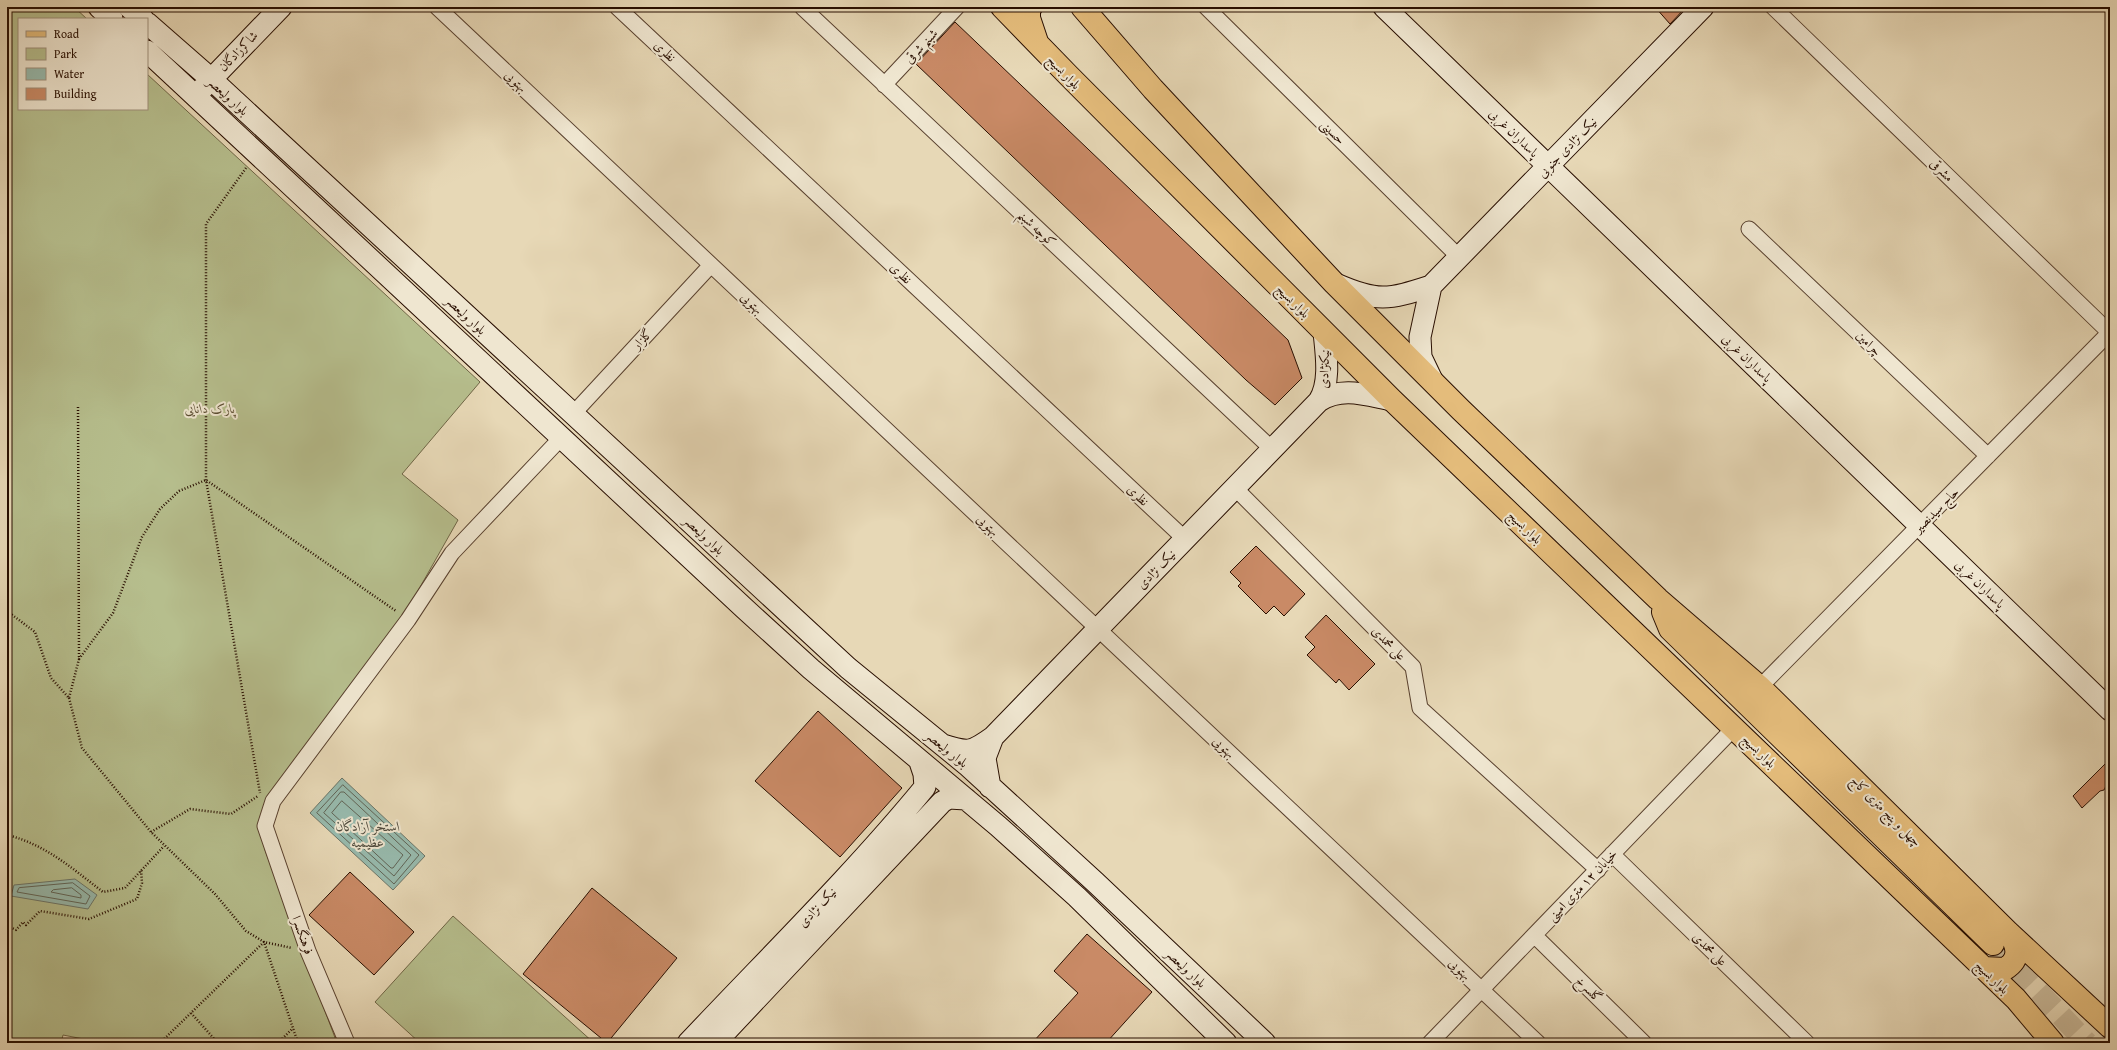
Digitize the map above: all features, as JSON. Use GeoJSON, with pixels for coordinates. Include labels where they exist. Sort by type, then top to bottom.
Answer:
{"type":"FeatureCollection","features":[{"type":"Feature","properties":{"kind":"main road","name":"بلوار بسیج"},"geometry":{"type":"LineString","coordinates":[[1002,7],[1038,45],[1392,400],[2020,1004],[2052,1043]]}},
{"type":"Feature","properties":{"kind":"main road"},"geometry":{"type":"LineString","coordinates":[[1031,7],[1029,10],[1029,18],[1038,45]]}},
{"type":"Feature","properties":{"kind":"main road"},"geometry":{"type":"LineString","coordinates":[[1082,7],[1153,89],[1334,283],[1434,383],[1658,599],[1670,629],[2001,938],[2016,943],[2017,955],[2014,961],[2005,969],[1983,968]]}},
{"type":"Feature","properties":{"kind":"main road","name":"چهل و پنج متری کاج"},"geometry":{"type":"LineString","coordinates":[[1658,599],[1760,687],[2001,938],[2110,1027]]}},
{"type":"Feature","properties":{"kind":"street"},"geometry":{"type":"LineString","coordinates":[[99,7],[111,18]]}},
{"type":"Feature","properties":{"kind":"street"},"geometry":{"type":"LineString","coordinates":[[129,7],[142,18]]}},
{"type":"Feature","properties":{"kind":"street","name":"شاکرزادگان"},"geometry":{"type":"LineString","coordinates":[[196,96],[210,79],[281,7]]}},
{"type":"Feature","properties":{"kind":"street","name":"بهتویی"},"geometry":{"type":"LineString","coordinates":[[437,7],[1538,1043]]}},
{"type":"Feature","properties":{"kind":"street","name":"نظری"},"geometry":{"type":"LineString","coordinates":[[617,7],[1185,539]]}},
{"type":"Feature","properties":{"kind":"street","name":"کوچه شبنم"},"geometry":{"type":"LineString","coordinates":[[802,7],[1272,449]]}},
{"type":"Feature","properties":{"kind":"street","name":"شبنم شرقی"},"geometry":{"type":"LineString","coordinates":[[884,84],[957,7]]}},
{"type":"Feature","properties":{"kind":"street","name":"حسینی"},"geometry":{"type":"LineString","coordinates":[[1206,7],[1460,257]]}},
{"type":"Feature","properties":{"kind":"street","name":"پاسداران غربی"},"geometry":{"type":"LineString","coordinates":[[1384,7],[2110,710]]}},
{"type":"Feature","properties":{"kind":"street","name":"نیک نژادی جنوبی"},"geometry":{"type":"LineString","coordinates":[[1431,286],[1703,7]]}},
{"type":"Feature","properties":{"kind":"street","name":"مشرقی"},"geometry":{"type":"LineString","coordinates":[[1773,7],[2110,333]]}},
{"type":"Feature","properties":{"kind":"street","name":"بلوار ولیعصر"},"geometry":{"type":"LineString","coordinates":[[148,24],[210,79],[848,668],[990,787],[1095,882],[1265,1043]]}},
{"type":"Feature","properties":{"kind":"street","name":"بلوار ولیعصر"},"geometry":{"type":"LineString","coordinates":[[148,52],[744,608],[920,762],[966,799],[1077,897],[1226,1043]]}},
{"type":"Feature","properties":{"kind":"street","name":"چرامین"},"geometry":{"type":"LineString","coordinates":[[1749,229],[1988,456]]}},
{"type":"Feature","properties":{"kind":"street","name":"گلزار"},"geometry":{"type":"LineString","coordinates":[[573,414],[711,265]]}},
{"type":"Feature","properties":{"kind":"street"},"geometry":{"type":"LineString","coordinates":[[1334,283],[1369,297],[1389,297],[1431,286],[1420,337],[1421,357],[1434,383]]}},
{"type":"Feature","properties":{"kind":"street","name":"نیکنژادی"},"geometry":{"type":"LineString","coordinates":[[1319,401],[1324,394],[1327,366],[1324,332]]}},
{"type":"Feature","properties":{"kind":"street","name":"حاج سیدنصیر"},"geometry":{"type":"LineString","coordinates":[[1760,687],[2110,333]]}},
{"type":"Feature","properties":{"kind":"street","name":"نیکنژادی"},"geometry":{"type":"LineString","coordinates":[[1319,401],[1328,395],[1342,392],[1392,400]]}},
{"type":"Feature","properties":{"kind":"street","name":"نیک نژادی"},"geometry":{"type":"LineString","coordinates":[[992,737],[1319,401]]}},
{"type":"Feature","properties":{"kind":"street"},"geometry":{"type":"LineString","coordinates":[[408,620],[452,553],[561,438]]}},
{"type":"Feature","properties":{"kind":"street","name":"علی محمدی"},"geometry":{"type":"LineString","coordinates":[[1235,488],[1413,667],[1420,708],[1598,870]]}},
{"type":"Feature","properties":{"kind":"street"},"geometry":{"type":"LineString","coordinates":[[744,608],[754,614],[764,610],[768,602],[762,589]]}},
{"type":"Feature","properties":{"kind":"street"},"geometry":{"type":"LineString","coordinates":[[774,635],[766,624],[765,619],[770,613],[777,610],[791,616]]}},
{"type":"Feature","properties":{"kind":"street","name":"فرهنگسرا"},"geometry":{"type":"LineString","coordinates":[[347,1043],[308,952],[265,826],[273,801],[408,620]]}},
{"type":"Feature","properties":{"kind":"street","name":"خیابان ۱۲ متری امینی"},"geometry":{"type":"LineString","coordinates":[[1430,1043],[1734,728]]}},
{"type":"Feature","properties":{"kind":"street"},"geometry":{"type":"LineString","coordinates":[[939,743],[962,751],[972,750],[992,737]]}},
{"type":"Feature","properties":{"kind":"street"},"geometry":{"type":"LineString","coordinates":[[990,787],[985,758],[992,737]]}},
{"type":"Feature","properties":{"kind":"street"},"geometry":{"type":"LineString","coordinates":[[920,762],[924,774],[925,787],[933,787],[939,790],[942,795],[942,802],[949,798],[966,799]]}},
{"type":"Feature","properties":{"kind":"street","name":"نیک نژادی"},"geometry":{"type":"LineString","coordinates":[[715,1043],[866,870],[925,787]]}},
{"type":"Feature","properties":{"kind":"street","name":"نیک نژادی"},"geometry":{"type":"LineString","coordinates":[[692,1042],[866,870],[942,802]]}},
{"type":"Feature","properties":{"kind":"street","name":"علی محمدی"},"geometry":{"type":"LineString","coordinates":[[1612,854],[1807,1043]]}},
{"type":"Feature","properties":{"kind":"street"},"geometry":{"type":"LineString","coordinates":[[1077,897],[1092,902],[1096,899],[1099,894],[1095,882]]}},
{"type":"Feature","properties":{"kind":"street"},"geometry":{"type":"LineString","coordinates":[[1104,924],[1100,912],[1106,904],[1112,903],[1123,909]]}},
{"type":"Feature","properties":{"kind":"street","name":"گلسرخ"},"geometry":{"type":"LineString","coordinates":[[1534,935],[1644,1043]]}},
{"type":"Feature","properties":{"kind":"path"},"geometry":{"type":"LineString","coordinates":[[151,832],[190,809],[231,814],[260,794],[206,480],[206,224],[257,153]]}},
{"type":"Feature","properties":{"kind":"path"},"geometry":{"type":"LineString","coordinates":[[69,698],[79,659],[78,407]]}},
{"type":"Feature","properties":{"kind":"path"},"geometry":{"type":"LineString","coordinates":[[206,480],[408,620]]}},
{"type":"Feature","properties":{"kind":"path"},"geometry":{"type":"LineString","coordinates":[[79,659],[112,613],[142,537],[160,509],[179,491],[206,480]]}},
{"type":"Feature","properties":{"kind":"path"},"geometry":{"type":"LineString","coordinates":[[7,611],[36,632],[51,678],[69,698],[82,748],[151,832],[215,894],[246,931],[264,942],[308,952]]}},
{"type":"Feature","properties":{"kind":"path"},"geometry":{"type":"LineString","coordinates":[[7,835],[27,840],[62,860],[103,892],[125,888],[164,846]]}},
{"type":"Feature","properties":{"kind":"path"},"geometry":{"type":"LineString","coordinates":[[7,932],[10,927],[16,930],[23,922],[26,925],[40,911],[89,918],[137,899],[142,883],[142,869]]}},
{"type":"Feature","properties":{"kind":"path"},"geometry":{"type":"LineString","coordinates":[[160,1043],[264,942]]}},
{"type":"Feature","properties":{"kind":"path"},"geometry":{"type":"LineString","coordinates":[[264,942],[298,1043]]}},
{"type":"Feature","properties":{"kind":"path"},"geometry":{"type":"LineString","coordinates":[[191,1013],[218,1043]]}},
{"type":"Feature","properties":{"kind":"path"},"geometry":{"type":"LineString","coordinates":[[278,1043],[293,1028]]}},
{"type":"Feature","properties":{"kind":"green space","name":"پارک دانایی"},"geometry":{"type":"Polygon","coordinates":[[[7,7],[74,7],[86,18],[18,18],[18,110],[148,110],[148,75],[480,382],[402,474],[458,520],[402,619],[267,816],[265,850],[337,1043],[104,1043],[63,1035],[61,1043],[7,1043],[7,7]]]}},
{"type":"Feature","properties":{"kind":"green space"},"geometry":{"type":"Polygon","coordinates":[[[453,916],[594,1043],[420,1043],[375,1002],[453,916]]]}},
{"type":"Feature","properties":{"kind":"water","name":"استخر آزادگان عظیمیه"},"geometry":{"type":"Polygon","coordinates":[[[342,778],[425,856],[393,890],[310,813],[342,778]]]}},
{"type":"Feature","properties":{"kind":"water"},"geometry":{"type":"Polygon","coordinates":[[[75,879],[97,895],[88,909],[11,896],[14,885],[75,879]]]}},
{"type":"Feature","properties":{"kind":"building"},"geometry":{"type":"Polygon","coordinates":[[[1655,7],[1686,7],[1670,24],[1655,7]]]}},
{"type":"Feature","properties":{"kind":"building"},"geometry":{"type":"Polygon","coordinates":[[[955,22],[1288,340],[1302,378],[1275,405],[1246,380],[916,64],[955,22]]]}},
{"type":"Feature","properties":{"kind":"building"},"geometry":{"type":"Polygon","coordinates":[[[1256,546],[1305,594],[1284,616],[1274,606],[1266,614],[1238,586],[1241,583],[1230,572],[1256,546]]]}},
{"type":"Feature","properties":{"kind":"building"},"geometry":{"type":"Polygon","coordinates":[[[1326,615],[1375,664],[1349,690],[1339,679],[1336,683],[1307,655],[1315,647],[1305,637],[1326,615]]]}},
{"type":"Feature","properties":{"kind":"building"},"geometry":{"type":"Polygon","coordinates":[[[818,711],[902,788],[840,857],[755,781],[818,711]]]}},
{"type":"Feature","properties":{"kind":"building"},"geometry":{"type":"Polygon","coordinates":[[[2110,759],[2110,778],[2104,790],[2100,791],[2082,808],[2073,796],[2110,759]]]}},
{"type":"Feature","properties":{"kind":"building"},"geometry":{"type":"Polygon","coordinates":[[[350,872],[414,932],[374,975],[309,915],[350,872]]]}},
{"type":"Feature","properties":{"kind":"building"},"geometry":{"type":"Polygon","coordinates":[[[592,888],[677,958],[607,1043],[523,974],[592,888]]]}},
{"type":"Feature","properties":{"kind":"building"},"geometry":{"type":"Polygon","coordinates":[[[1087,934],[1152,992],[1106,1043],[1032,1043],[1078,993],[1054,971],[1087,934]]]}},
{"type":"Feature","properties":{"kind":"tunnel"},"geometry":{"type":"LineString","coordinates":[[1993,944],[2087,1043]]}}]}
